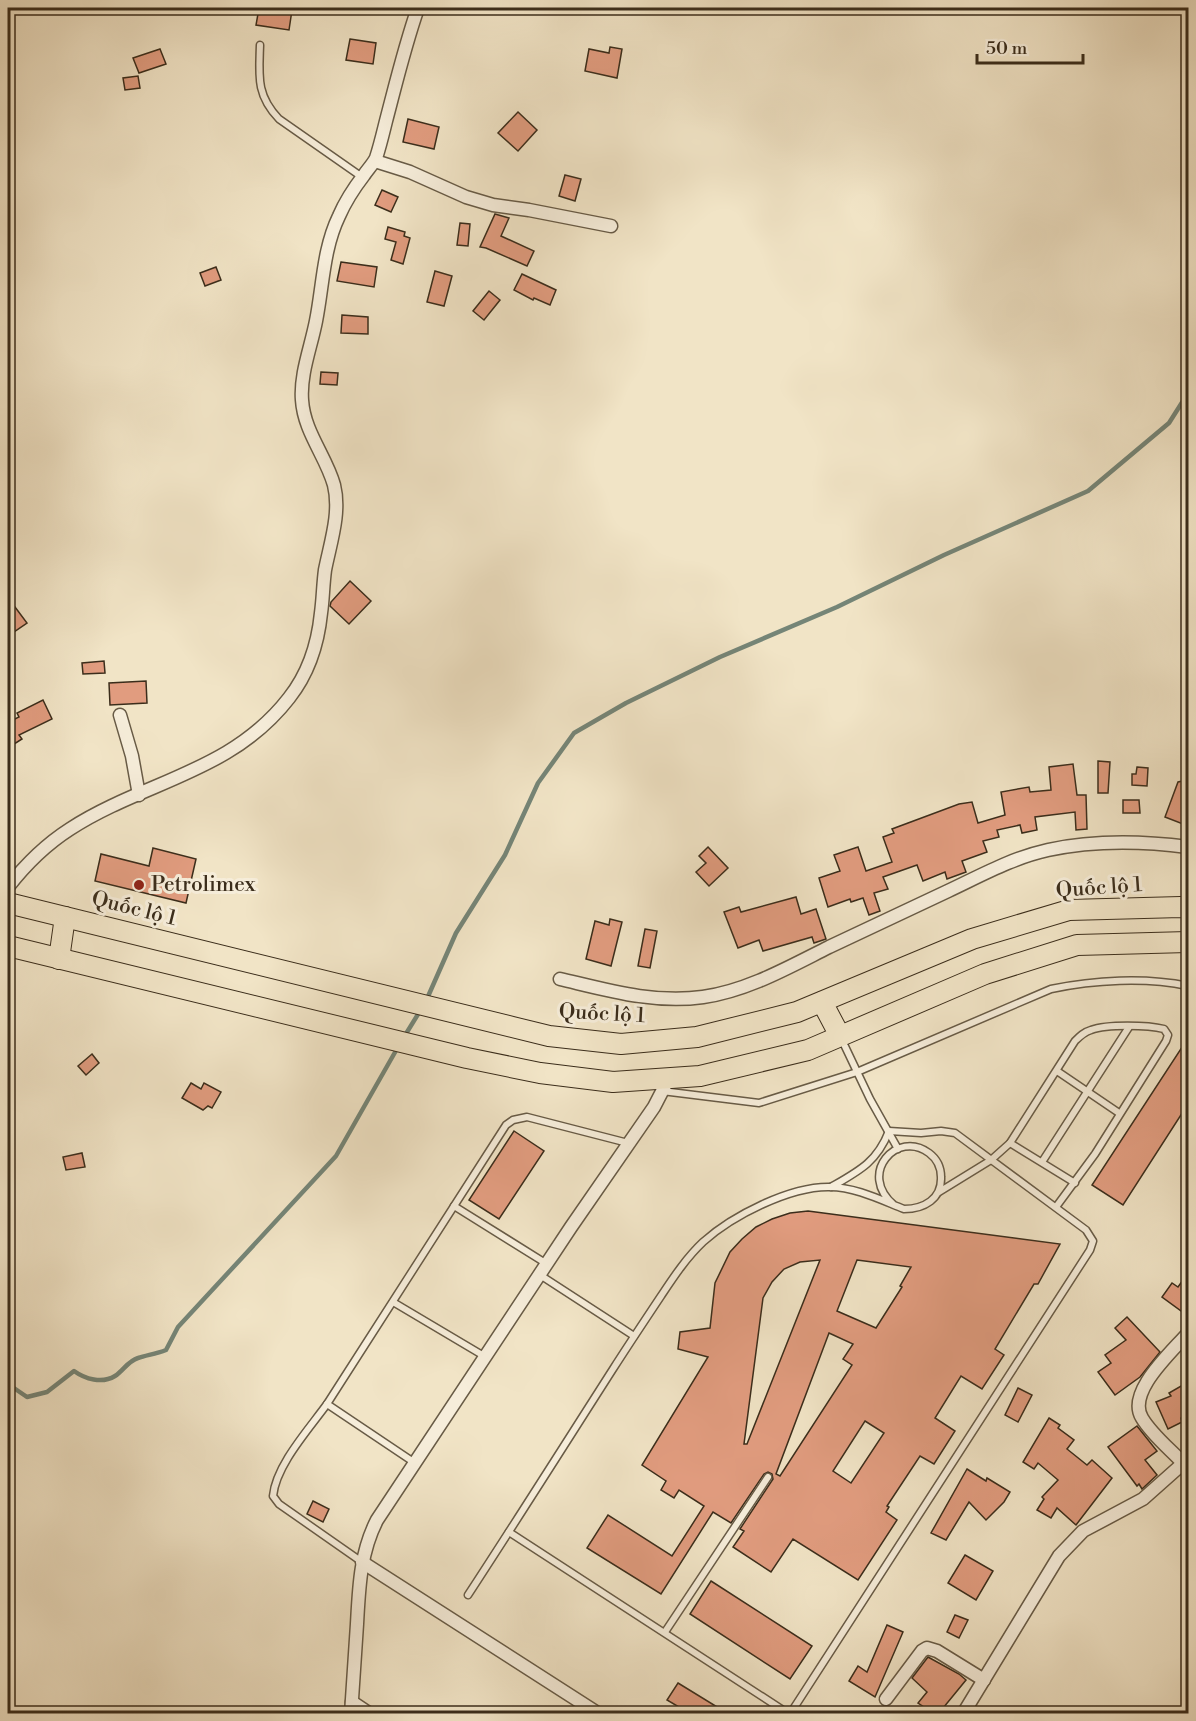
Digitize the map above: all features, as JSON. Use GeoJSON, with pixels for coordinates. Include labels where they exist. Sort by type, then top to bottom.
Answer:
{"type":"FeatureCollection","features":[{"type":"Feature","properties":{"kind":"highway","name":"Quốc lộ 1"},"geometry":{"type":"LineString","coordinates":[[8,903],[549,1036],[621,1044],[697,1037],[797,1012],[972,939],[1069,910],[1181,907],[1188,909]]}},
{"type":"Feature","properties":{"kind":"highway"},"geometry":{"type":"LineString","coordinates":[[59,959],[65,917]]}},
{"type":"Feature","properties":{"kind":"highway"},"geometry":{"type":"LineString","coordinates":[[8,946],[467,1058],[540,1073],[613,1082],[665,1084],[808,1050],[985,974],[1077,945],[1188,942]]}},
{"type":"Feature","properties":{"kind":"highway"},"geometry":{"type":"LineString","coordinates":[[822,1002],[840,1036]]}},
{"type":"Feature","properties":{"kind":"street"},"geometry":{"type":"LineString","coordinates":[[8,887],[37,854],[72,827],[199,769],[242,743],[291,696],[311,658],[320,619],[323,583],[336,501],[331,476],[306,422],[302,389],[329,244],[340,214],[375,160],[418,8]]}},
{"type":"Feature","properties":{"kind":"street"},"geometry":{"type":"LineString","coordinates":[[375,160],[410,172],[466,197],[493,205],[610,226]]}},
{"type":"Feature","properties":{"kind":"street"},"geometry":{"type":"LineString","coordinates":[[120,715],[132,756],[139,795]]}},
{"type":"Feature","properties":{"kind":"street"},"geometry":{"type":"LineString","coordinates":[[560,979],[625,994],[662,999],[683,1000],[714,995],[767,977],[1011,860],[1048,850],[1094,843],[1132,842],[1188,847]]}},
{"type":"Feature","properties":{"kind":"street"},"geometry":{"type":"LineString","coordinates":[[370,1713],[352,1708],[362,1562],[369,1535],[484,1356],[654,1107],[665,1084]]}},
{"type":"Feature","properties":{"kind":"street"},"geometry":{"type":"LineString","coordinates":[[963,1713],[1059,1556],[1071,1541],[1094,1523],[1143,1499],[1186,1461],[1148,1426],[1138,1411],[1138,1402],[1143,1386],[1188,1333]]}},
{"type":"Feature","properties":{"kind":"street"},"geometry":{"type":"LineString","coordinates":[[362,1562],[593,1712]]}},
{"type":"Feature","properties":{"kind":"street"},"geometry":{"type":"LineString","coordinates":[[886,1699],[922,1651],[927,1648],[937,1651],[984,1680]]}},
{"type":"Feature","properties":{"kind":"lane"},"geometry":{"type":"LineString","coordinates":[[260,45],[261,90],[270,110],[279,119],[362,177]]}},
{"type":"Feature","properties":{"kind":"lane"},"geometry":{"type":"LineString","coordinates":[[665,1084],[759,1103],[857,1072],[1051,989],[1074,984],[1122,982],[1188,986]]}},
{"type":"Feature","properties":{"kind":"lane"},"geometry":{"type":"LineString","coordinates":[[1042,1162],[1130,1027]]}},
{"type":"Feature","properties":{"kind":"lane"},"geometry":{"type":"LineString","coordinates":[[938,1192],[991,1160],[1010,1143],[1075,1041],[1086,1032],[1101,1028],[1161,1028],[1168,1035],[1075,1183],[1056,1207]]}},
{"type":"Feature","properties":{"kind":"lane"},"geometry":{"type":"LineString","coordinates":[[840,1036],[870,1099],[898,1149]]}},
{"type":"Feature","properties":{"kind":"lane"},"geometry":{"type":"LineString","coordinates":[[1057,1071],[1119,1113]]}},
{"type":"Feature","properties":{"kind":"lane"},"geometry":{"type":"LineString","coordinates":[[362,1562],[279,1504],[273,1496],[277,1477],[296,1447],[327,1404],[499,1135],[513,1119],[527,1117],[540,1119],[629,1143]]}},
{"type":"Feature","properties":{"kind":"lane"},"geometry":{"type":"LineString","coordinates":[[509,1532],[789,1713],[1090,1251],[1093,1241],[1090,1233],[962,1137],[949,1131],[921,1133],[889,1131]]}},
{"type":"Feature","properties":{"kind":"lane"},"geometry":{"type":"LineString","coordinates":[[831,1187],[861,1170],[875,1158],[889,1131]]}},
{"type":"Feature","properties":{"kind":"lane"},"geometry":{"type":"LineString","coordinates":[[1010,1143],[1075,1183]]}},
{"type":"Feature","properties":{"kind":"lane"},"geometry":{"type":"LineString","coordinates":[[468,1595],[634,1336],[688,1258],[703,1242],[741,1216],[786,1195],[818,1188],[831,1187],[857,1192],[904,1209],[924,1206],[932,1201],[938,1192],[941,1173],[932,1155],[923,1149],[914,1147],[898,1149],[885,1159],[880,1168],[881,1190],[894,1205]]}},
{"type":"Feature","properties":{"kind":"lane"},"geometry":{"type":"LineString","coordinates":[[454,1206],[634,1336]]}},
{"type":"Feature","properties":{"kind":"lane"},"geometry":{"type":"LineString","coordinates":[[393,1302],[484,1356]]}},
{"type":"Feature","properties":{"kind":"lane"},"geometry":{"type":"LineString","coordinates":[[327,1404],[415,1463]]}},
{"type":"Feature","properties":{"kind":"lane"},"geometry":{"type":"LineString","coordinates":[[665,1632],[768,1478]]}},
{"type":"Feature","properties":{"kind":"building"},"geometry":{"type":"Polygon","coordinates":[[[259,8],[292,10],[289,30],[256,25],[259,8]]]}},
{"type":"Feature","properties":{"kind":"building"},"geometry":{"type":"Polygon","coordinates":[[[350,39],[376,43],[373,64],[346,60],[350,39]]]}},
{"type":"Feature","properties":{"kind":"building"},"geometry":{"type":"Polygon","coordinates":[[[610,47],[622,49],[617,78],[585,71],[589,49],[609,53],[610,47]]]}},
{"type":"Feature","properties":{"kind":"building"},"geometry":{"type":"Polygon","coordinates":[[[160,49],[166,64],[139,73],[133,58],[160,49]]]}},
{"type":"Feature","properties":{"kind":"building"},"geometry":{"type":"Polygon","coordinates":[[[138,76],[140,88],[125,90],[123,78],[138,76]]]}},
{"type":"Feature","properties":{"kind":"building"},"geometry":{"type":"Polygon","coordinates":[[[518,112],[537,130],[518,151],[498,133],[518,112]]]}},
{"type":"Feature","properties":{"kind":"building"},"geometry":{"type":"Polygon","coordinates":[[[408,119],[439,127],[434,149],[403,142],[408,119]]]}},
{"type":"Feature","properties":{"kind":"building"},"geometry":{"type":"Polygon","coordinates":[[[565,175],[581,179],[575,201],[559,196],[565,175]]]}},
{"type":"Feature","properties":{"kind":"building"},"geometry":{"type":"Polygon","coordinates":[[[382,190],[398,197],[391,212],[375,205],[382,190]]]}},
{"type":"Feature","properties":{"kind":"building"},"geometry":{"type":"Polygon","coordinates":[[[495,214],[509,218],[501,236],[534,251],[527,266],[480,247],[495,214]]]}},
{"type":"Feature","properties":{"kind":"building"},"geometry":{"type":"Polygon","coordinates":[[[460,223],[470,224],[468,246],[457,245],[460,223]]]}},
{"type":"Feature","properties":{"kind":"building"},"geometry":{"type":"Polygon","coordinates":[[[388,227],[405,232],[404,236],[410,238],[403,264],[391,260],[396,242],[385,239],[388,227]]]}},
{"type":"Feature","properties":{"kind":"building"},"geometry":{"type":"Polygon","coordinates":[[[341,262],[377,267],[374,287],[337,281],[341,262]]]}},
{"type":"Feature","properties":{"kind":"building"},"geometry":{"type":"Polygon","coordinates":[[[216,267],[221,280],[205,286],[200,273],[216,267]]]}},
{"type":"Feature","properties":{"kind":"building"},"geometry":{"type":"Polygon","coordinates":[[[435,271],[452,276],[444,306],[427,302],[435,271]]]}},
{"type":"Feature","properties":{"kind":"building"},"geometry":{"type":"Polygon","coordinates":[[[522,274],[556,290],[550,305],[534,298],[533,300],[514,290],[522,274]]]}},
{"type":"Feature","properties":{"kind":"building"},"geometry":{"type":"Polygon","coordinates":[[[489,291],[500,300],[484,320],[473,311],[489,291]]]}},
{"type":"Feature","properties":{"kind":"building"},"geometry":{"type":"Polygon","coordinates":[[[342,315],[368,317],[368,334],[341,333],[342,315]]]}},
{"type":"Feature","properties":{"kind":"building"},"geometry":{"type":"Polygon","coordinates":[[[321,372],[338,373],[337,385],[320,384],[321,372]]]}},
{"type":"Feature","properties":{"kind":"building"},"geometry":{"type":"Polygon","coordinates":[[[350,581],[371,601],[349,624],[330,606],[350,581]]]}},
{"type":"Feature","properties":{"kind":"building"},"geometry":{"type":"Polygon","coordinates":[[[15,607],[27,623],[8,636],[8,612],[15,607]]]}},
{"type":"Feature","properties":{"kind":"building"},"geometry":{"type":"Polygon","coordinates":[[[104,661],[105,673],[83,674],[82,663],[104,661]]]}},
{"type":"Feature","properties":{"kind":"building"},"geometry":{"type":"Polygon","coordinates":[[[146,681],[147,703],[110,705],[109,683],[146,681]]]}},
{"type":"Feature","properties":{"kind":"building"},"geometry":{"type":"Polygon","coordinates":[[[43,700],[52,719],[19,735],[22,739],[8,748],[8,715],[11,721],[19,717],[17,713],[43,700]]]}},
{"type":"Feature","properties":{"kind":"building"},"geometry":{"type":"Polygon","coordinates":[[[1098,761],[1110,762],[1108,793],[1098,793],[1098,761]]]}},
{"type":"Feature","properties":{"kind":"building"},"geometry":{"type":"Polygon","coordinates":[[[1073,764],[1077,795],[1086,795],[1087,829],[1076,830],[1075,812],[1035,817],[1037,830],[1022,833],[1020,825],[997,830],[999,837],[983,841],[987,852],[962,861],[966,872],[947,879],[945,872],[923,881],[917,865],[883,877],[888,889],[874,893],[880,911],[869,915],[863,898],[851,902],[850,899],[828,907],[819,878],[840,871],[834,855],[858,847],[866,871],[892,862],[883,837],[894,833],[892,829],[959,804],[972,802],[978,823],[1005,815],[1001,792],[1029,787],[1030,792],[1051,790],[1049,767],[1073,764]]]}},
{"type":"Feature","properties":{"kind":"building"},"geometry":{"type":"Polygon","coordinates":[[[1137,767],[1148,768],[1147,786],[1132,785],[1132,774],[1136,774],[1137,767]]]}},
{"type":"Feature","properties":{"kind":"building"},"geometry":{"type":"Polygon","coordinates":[[[1188,780],[1188,826],[1165,817],[1178,782],[1188,780]]]}},
{"type":"Feature","properties":{"kind":"building"},"geometry":{"type":"Polygon","coordinates":[[[1123,800],[1139,800],[1140,813],[1123,813],[1123,800]]]}},
{"type":"Feature","properties":{"kind":"building"},"geometry":{"type":"Polygon","coordinates":[[[708,847],[728,868],[709,886],[696,872],[706,863],[699,856],[708,847]]]}},
{"type":"Feature","properties":{"kind":"building"},"geometry":{"type":"Polygon","coordinates":[[[153,848],[196,859],[186,903],[95,881],[101,854],[149,866],[153,848]]]}},
{"type":"Feature","properties":{"kind":"building"},"geometry":{"type":"Polygon","coordinates":[[[796,897],[801,914],[816,909],[826,939],[814,943],[812,937],[763,951],[759,940],[738,948],[724,912],[739,907],[741,912],[796,897]]]}},
{"type":"Feature","properties":{"kind":"building"},"geometry":{"type":"Polygon","coordinates":[[[610,919],[622,922],[611,966],[586,959],[595,921],[609,925],[610,919]]]}},
{"type":"Feature","properties":{"kind":"building"},"geometry":{"type":"Polygon","coordinates":[[[645,929],[657,931],[650,968],[638,966],[645,929]]]}},
{"type":"Feature","properties":{"kind":"building"},"geometry":{"type":"Polygon","coordinates":[[[1188,1038],[1188,1104],[1123,1205],[1092,1185],[1188,1038]]]}},
{"type":"Feature","properties":{"kind":"building"},"geometry":{"type":"Polygon","coordinates":[[[92,1054],[99,1063],[86,1075],[78,1066],[92,1054]]]}},
{"type":"Feature","properties":{"kind":"building"},"geometry":{"type":"Polygon","coordinates":[[[191,1083],[201,1089],[204,1083],[221,1092],[212,1108],[208,1106],[203,1110],[182,1098],[191,1083]]]}},
{"type":"Feature","properties":{"kind":"building"},"geometry":{"type":"Polygon","coordinates":[[[514,1131],[544,1151],[499,1219],[469,1200],[514,1131]]]}},
{"type":"Feature","properties":{"kind":"building"},"geometry":{"type":"Polygon","coordinates":[[[82,1153],[85,1167],[66,1170],[63,1157],[82,1153]]]}},
{"type":"Feature","properties":{"kind":"building"},"geometry":{"type":"Polygon","coordinates":[[[808,1211],[1060,1244],[1038,1284],[1034,1284],[995,1349],[1004,1355],[982,1389],[961,1376],[935,1418],[955,1431],[934,1464],[920,1456],[887,1506],[889,1507],[886,1512],[897,1520],[858,1580],[793,1539],[771,1572],[733,1547],[744,1531],[740,1529],[773,1479],[772,1474],[768,1472],[764,1474],[731,1523],[713,1512],[661,1594],[587,1548],[608,1515],[672,1556],[704,1506],[679,1490],[674,1498],[661,1490],[666,1481],[642,1465],[708,1357],[678,1349],[680,1332],[710,1328],[715,1283],[730,1252],[756,1227],[790,1213],[808,1211]],[[820,1260],[800,1262],[784,1269],[772,1282],[763,1298],[744,1444],[747,1444],[820,1260]],[[857,1260],[837,1311],[876,1328],[902,1287],[900,1286],[911,1267],[857,1260]],[[829,1333],[776,1474],[780,1476],[852,1365],[843,1359],[853,1344],[829,1333]],[[865,1421],[833,1471],[851,1483],[884,1433],[865,1421]]]}},
{"type":"Feature","properties":{"kind":"building"},"geometry":{"type":"Polygon","coordinates":[[[1188,1273],[1188,1316],[1162,1297],[1172,1283],[1178,1287],[1188,1273]]]}},
{"type":"Feature","properties":{"kind":"building"},"geometry":{"type":"Polygon","coordinates":[[[1127,1317],[1160,1352],[1140,1377],[1115,1395],[1098,1372],[1111,1363],[1105,1355],[1126,1340],[1115,1328],[1127,1317]]]}},
{"type":"Feature","properties":{"kind":"building"},"geometry":{"type":"Polygon","coordinates":[[[1188,1382],[1188,1414],[1181,1418],[1182,1422],[1168,1429],[1156,1402],[1171,1396],[1169,1393],[1188,1382]]]}},
{"type":"Feature","properties":{"kind":"building"},"geometry":{"type":"Polygon","coordinates":[[[1018,1388],[1032,1395],[1018,1422],[1005,1415],[1018,1388]]]}},
{"type":"Feature","properties":{"kind":"building"},"geometry":{"type":"Polygon","coordinates":[[[1049,1418],[1060,1425],[1058,1428],[1074,1440],[1067,1449],[1087,1465],[1092,1460],[1112,1478],[1076,1525],[1057,1508],[1051,1518],[1037,1510],[1044,1499],[1042,1497],[1058,1480],[1038,1463],[1034,1469],[1023,1462],[1049,1418]]]}},
{"type":"Feature","properties":{"kind":"building"},"geometry":{"type":"Polygon","coordinates":[[[1137,1426],[1157,1451],[1145,1460],[1157,1475],[1142,1489],[1139,1484],[1137,1486],[1108,1447],[1137,1426]]]}},
{"type":"Feature","properties":{"kind":"building"},"geometry":{"type":"Polygon","coordinates":[[[967,1469],[1010,1492],[1004,1502],[986,1520],[969,1502],[946,1540],[931,1533],[967,1469]]]}},
{"type":"Feature","properties":{"kind":"building"},"geometry":{"type":"Polygon","coordinates":[[[313,1501],[329,1509],[323,1522],[307,1514],[313,1501]]]}},
{"type":"Feature","properties":{"kind":"building"},"geometry":{"type":"Polygon","coordinates":[[[965,1555],[993,1571],[976,1600],[948,1583],[965,1555]]]}},
{"type":"Feature","properties":{"kind":"building"},"geometry":{"type":"Polygon","coordinates":[[[711,1581],[812,1646],[790,1679],[690,1614],[711,1581]]]}},
{"type":"Feature","properties":{"kind":"building"},"geometry":{"type":"Polygon","coordinates":[[[955,1615],[968,1620],[959,1638],[947,1632],[955,1615]]]}},
{"type":"Feature","properties":{"kind":"building"},"geometry":{"type":"Polygon","coordinates":[[[887,1625],[903,1632],[875,1697],[849,1681],[858,1666],[867,1672],[887,1625]]]}},
{"type":"Feature","properties":{"kind":"building"},"geometry":{"type":"Polygon","coordinates":[[[928,1657],[966,1680],[939,1713],[918,1713],[924,1707],[918,1703],[927,1692],[912,1678],[928,1657]]]}},
{"type":"Feature","properties":{"kind":"building"},"geometry":{"type":"Polygon","coordinates":[[[678,1683],[727,1713],[689,1713],[667,1700],[678,1683]]]}},
{"type":"Feature","properties":{"kind":"waterway"},"geometry":{"type":"LineString","coordinates":[[426,1001],[456,933],[505,855],[538,783],[574,733],[626,703],[720,657],[837,607],[944,555],[1088,491],[1169,423],[1188,393]]}},
{"type":"Feature","properties":{"kind":"waterway"},"geometry":{"type":"LineString","coordinates":[[404,1037],[420,1011]]}},
{"type":"Feature","properties":{"kind":"waterway"},"geometry":{"type":"LineString","coordinates":[[8,1384],[27,1397],[47,1392],[74,1371],[88,1378],[105,1380],[115,1376],[134,1359],[166,1350],[178,1327],[336,1156],[398,1047]]}},
{"type":"Feature","properties":{"kind":"place","name":"Petrolimex"},"geometry":{"type":"Point","coordinates":[139,885]}}]}
